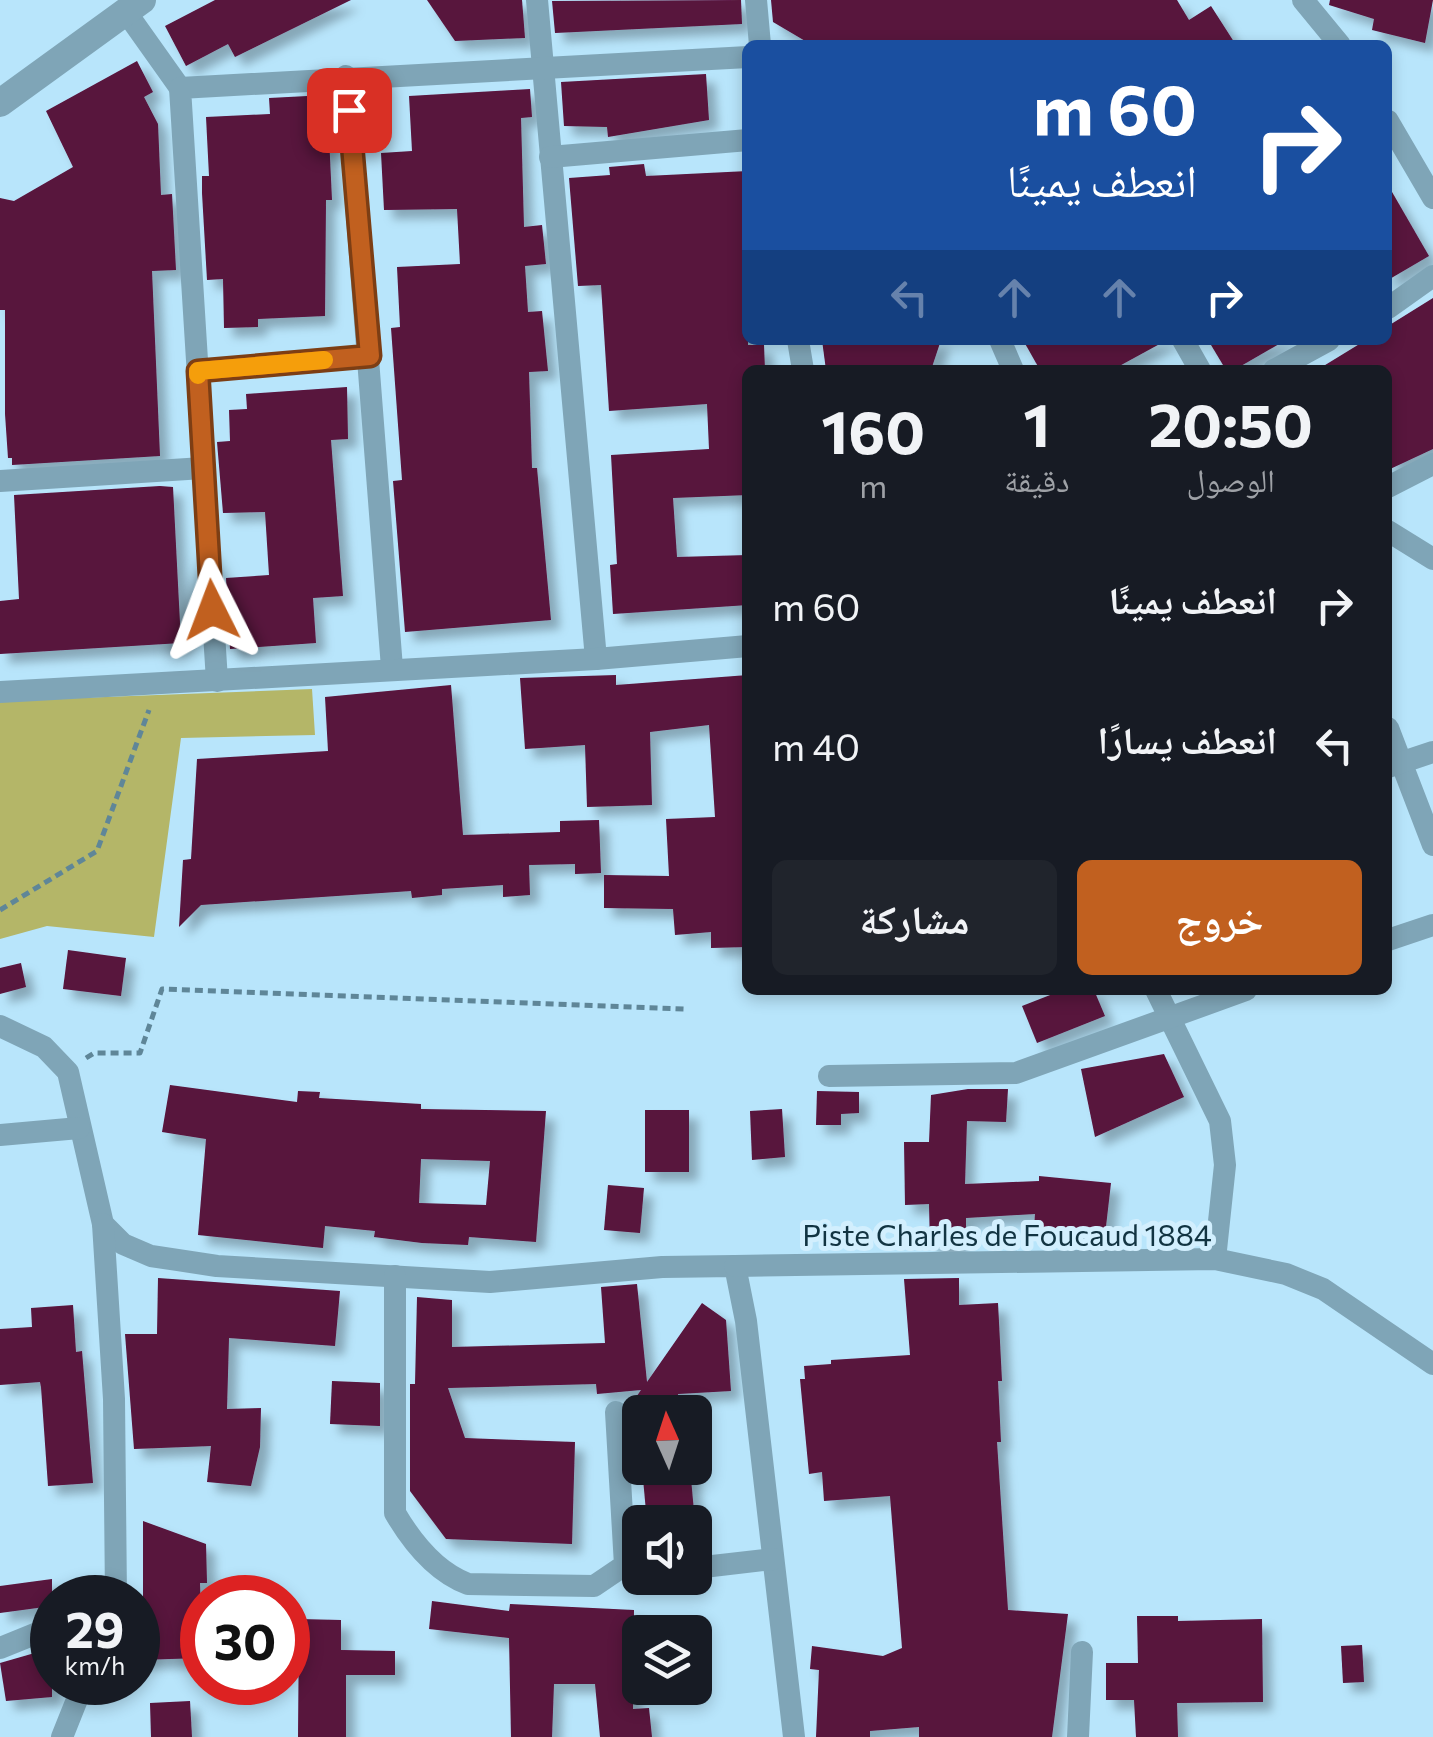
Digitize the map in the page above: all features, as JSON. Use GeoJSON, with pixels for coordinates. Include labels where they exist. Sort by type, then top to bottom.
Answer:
{"type":"FeatureCollection","features":[{"type":"Feature","properties":{"kind":"street"},"geometry":{"type":"LineString","coordinates":[[537,0],[596,659]]}},
{"type":"Feature","properties":{"kind":"street"},"geometry":{"type":"LineString","coordinates":[[756,0],[760,40]]}},
{"type":"Feature","properties":{"kind":"street"},"geometry":{"type":"LineString","coordinates":[[1303,0],[1336,40]]}},
{"type":"Feature","properties":{"kind":"street"},"geometry":{"type":"LineString","coordinates":[[0,102],[134,6],[180,88],[216,680]]}},
{"type":"Feature","properties":{"kind":"street"},"geometry":{"type":"LineString","coordinates":[[180,88],[742,56]]}},
{"type":"Feature","properties":{"kind":"street"},"geometry":{"type":"LineString","coordinates":[[346,76],[392,668]]}},
{"type":"Feature","properties":{"kind":"street"},"geometry":{"type":"LineString","coordinates":[[1392,128],[1433,198]]}},
{"type":"Feature","properties":{"kind":"street"},"geometry":{"type":"LineString","coordinates":[[550,156],[742,140]]}},
{"type":"Feature","properties":{"kind":"street"},"geometry":{"type":"LineString","coordinates":[[1392,305],[1433,276]]}},
{"type":"Feature","properties":{"kind":"street"},"geometry":{"type":"LineString","coordinates":[[1283,365],[1320,345]]}},
{"type":"Feature","properties":{"kind":"street"},"geometry":{"type":"LineString","coordinates":[[198,371],[370,356]]}},
{"type":"Feature","properties":{"kind":"street"},"geometry":{"type":"LineString","coordinates":[[1392,484],[1433,464]]}},
{"type":"Feature","properties":{"kind":"street"},"geometry":{"type":"LineString","coordinates":[[0,481],[203,468]]}},
{"type":"Feature","properties":{"kind":"street"},"geometry":{"type":"LineString","coordinates":[[1392,533],[1433,559]]}},
{"type":"Feature","properties":{"kind":"street"},"geometry":{"type":"LineString","coordinates":[[0,692],[596,659],[742,647]]}},
{"type":"Feature","properties":{"kind":"street"},"geometry":{"type":"LineString","coordinates":[[1433,752],[1395,764],[1433,846]]}},
{"type":"Feature","properties":{"kind":"street"},"geometry":{"type":"LineString","coordinates":[[1392,939],[1433,925]]}},
{"type":"Feature","properties":{"kind":"street"},"geometry":{"type":"LineString","coordinates":[[1158,995],[1220,1121],[1225,1166],[1215,1259]]}},
{"type":"Feature","properties":{"kind":"street"},"geometry":{"type":"LineString","coordinates":[[829,1076],[1016,1073],[1233,995]]}},
{"type":"Feature","properties":{"kind":"street"},"geometry":{"type":"LineString","coordinates":[[0,1026],[44,1047],[68,1072],[103,1224],[114,1398],[116,1575]]}},
{"type":"Feature","properties":{"kind":"street"},"geometry":{"type":"LineString","coordinates":[[0,1135],[79,1128]]}},
{"type":"Feature","properties":{"kind":"street","name":"Piste Charles de Foucaud 1884"},"geometry":{"type":"LineString","coordinates":[[103,1224],[123,1244],[151,1256],[217,1266],[490,1282],[662,1267],[1215,1259],[1286,1274],[1322,1289],[1433,1364]]}},
{"type":"Feature","properties":{"kind":"street"},"geometry":{"type":"LineString","coordinates":[[735,1266],[746,1321],[794,1737]]}},
{"type":"Feature","properties":{"kind":"street"},"geometry":{"type":"LineString","coordinates":[[395,1276],[393,1495],[395,1513],[405,1530],[442,1572],[468,1584],[594,1586],[622,1573]]}},
{"type":"Feature","properties":{"kind":"street"},"geometry":{"type":"LineString","coordinates":[[616,1412],[626,1505]]}},
{"type":"Feature","properties":{"kind":"street"},"geometry":{"type":"LineString","coordinates":[[712,1566],[774,1559]]}},
{"type":"Feature","properties":{"kind":"street"},"geometry":{"type":"LineString","coordinates":[[0,1648],[30,1636]]}},
{"type":"Feature","properties":{"kind":"street"},"geometry":{"type":"LineString","coordinates":[[1078,1737],[1082,1652]]}},
{"type":"Feature","properties":{"kind":"street"},"geometry":{"type":"LineString","coordinates":[[62,1737],[75,1705]]}},
{"type":"Feature","properties":{"kind":"path"},"geometry":{"type":"LineString","coordinates":[[0,910],[97,851],[159,684]]}},
{"type":"Feature","properties":{"kind":"path"},"geometry":{"type":"LineString","coordinates":[[68,1072],[94,1052],[140,1053],[162,989],[686,1008]]}},
{"type":"Feature","properties":{"kind":"green space"},"geometry":{"type":"Polygon","coordinates":[[[312,689],[315,735],[181,738],[154,937],[47,926],[0,939],[0,701],[312,689]]]}},
{"type":"Feature","properties":{"kind":"building"},"geometry":{"type":"Polygon","coordinates":[[[215,0],[351,0],[235,57],[228,44],[186,66],[165,26],[215,0]]]}},
{"type":"Feature","properties":{"kind":"building"},"geometry":{"type":"Polygon","coordinates":[[[427,0],[522,0],[525,38],[455,41],[427,0]]]}},
{"type":"Feature","properties":{"kind":"building"},"geometry":{"type":"Polygon","coordinates":[[[741,0],[742,24],[555,33],[552,1],[741,0]]]}},
{"type":"Feature","properties":{"kind":"building"},"geometry":{"type":"Polygon","coordinates":[[[771,0],[1177,0],[1189,20],[1211,6],[1233,40],[804,40],[773,22],[771,0]]]}},
{"type":"Feature","properties":{"kind":"building"},"geometry":{"type":"Polygon","coordinates":[[[1330,0],[1433,0],[1425,43],[1372,30],[1374,19],[1329,5],[1330,0]]]}},
{"type":"Feature","properties":{"kind":"building"},"geometry":{"type":"Polygon","coordinates":[[[137,61],[153,92],[144,97],[158,124],[161,195],[172,194],[176,270],[152,271],[160,456],[12,465],[12,458],[8,458],[5,414],[5,310],[0,310],[0,198],[14,201],[73,167],[46,111],[137,61]]]}},
{"type":"Feature","properties":{"kind":"building"},"geometry":{"type":"Polygon","coordinates":[[[706,74],[709,120],[608,137],[607,127],[564,126],[561,82],[706,74]]]}},
{"type":"Feature","properties":{"kind":"building"},"geometry":{"type":"Polygon","coordinates":[[[530,89],[532,117],[521,118],[524,227],[542,225],[546,264],[525,266],[528,312],[542,311],[548,371],[529,372],[532,468],[537,468],[551,620],[405,632],[393,481],[402,480],[391,328],[400,327],[397,267],[460,264],[457,209],[384,210],[381,153],[412,151],[409,96],[530,89]]]}},
{"type":"Feature","properties":{"kind":"building"},"geometry":{"type":"Polygon","coordinates":[[[327,95],[332,200],[326,200],[325,316],[258,319],[258,327],[224,328],[223,279],[207,280],[202,193],[202,176],[209,176],[206,117],[270,114],[269,98],[327,95]]]}},
{"type":"Feature","properties":{"kind":"building"},"geometry":{"type":"Polygon","coordinates":[[[644,164],[646,176],[742,171],[742,345],[764,345],[765,365],[742,365],[742,495],[673,498],[677,557],[742,555],[742,605],[613,614],[610,565],[617,564],[611,455],[709,449],[707,404],[609,411],[601,285],[578,286],[569,178],[610,175],[609,167],[644,164]]]}},
{"type":"Feature","properties":{"kind":"building"},"geometry":{"type":"Polygon","coordinates":[[[1392,192],[1429,256],[1392,278],[1392,192]]]}},
{"type":"Feature","properties":{"kind":"building"},"geometry":{"type":"Polygon","coordinates":[[[1433,298],[1433,449],[1392,468],[1392,365],[1325,365],[1358,345],[1392,345],[1392,324],[1433,298]]]}},
{"type":"Feature","properties":{"kind":"building"},"geometry":{"type":"Polygon","coordinates":[[[823,345],[939,345],[933,365],[825,365],[823,345]]]}},
{"type":"Feature","properties":{"kind":"building"},"geometry":{"type":"Polygon","coordinates":[[[1026,345],[1158,345],[1121,365],[1037,365],[1026,345]]]}},
{"type":"Feature","properties":{"kind":"building"},"geometry":{"type":"Polygon","coordinates":[[[1211,345],[1277,345],[1243,365],[1223,365],[1211,345]]]}},
{"type":"Feature","properties":{"kind":"building"},"geometry":{"type":"Polygon","coordinates":[[[347,387],[348,439],[331,440],[343,596],[313,598],[316,643],[230,649],[226,578],[269,575],[265,512],[223,513],[217,442],[230,441],[229,410],[247,409],[246,394],[347,387]]]}},
{"type":"Feature","properties":{"kind":"building"},"geometry":{"type":"Polygon","coordinates":[[[173,487],[181,643],[0,654],[0,601],[19,599],[14,495],[173,487]]]}},
{"type":"Feature","properties":{"kind":"building"},"geometry":{"type":"Polygon","coordinates":[[[616,675],[616,685],[742,675],[742,947],[711,948],[711,932],[675,935],[673,909],[604,908],[604,875],[669,876],[666,819],[715,817],[709,725],[650,732],[652,805],[587,807],[585,745],[525,749],[520,678],[616,675]]]}},
{"type":"Feature","properties":{"kind":"building"},"geometry":{"type":"Polygon","coordinates":[[[451,685],[463,835],[560,832],[560,821],[599,820],[601,873],[575,874],[575,864],[529,865],[530,895],[503,897],[503,885],[442,889],[442,895],[412,898],[411,891],[201,905],[179,927],[183,860],[191,859],[197,759],[328,751],[325,697],[451,685]]]}},
{"type":"Feature","properties":{"kind":"building"},"geometry":{"type":"Polygon","coordinates":[[[68,950],[126,958],[121,996],[63,989],[68,950]]]}},
{"type":"Feature","properties":{"kind":"building"},"geometry":{"type":"Polygon","coordinates":[[[21,963],[26,987],[0,994],[0,968],[21,963]]]}},
{"type":"Feature","properties":{"kind":"building"},"geometry":{"type":"Polygon","coordinates":[[[1050,995],[1096,995],[1105,1016],[1037,1043],[1022,1006],[1050,995]]]}},
{"type":"Feature","properties":{"kind":"building"},"geometry":{"type":"Polygon","coordinates":[[[1164,1054],[1184,1097],[1095,1137],[1081,1069],[1164,1054]]]}},
{"type":"Feature","properties":{"kind":"building"},"geometry":{"type":"Polygon","coordinates":[[[170,1085],[297,1102],[298,1091],[320,1092],[319,1098],[421,1104],[421,1109],[546,1111],[536,1242],[469,1237],[468,1245],[422,1243],[374,1237],[375,1231],[325,1226],[323,1248],[198,1235],[206,1139],[162,1132],[170,1085]],[[421,1159],[419,1203],[486,1205],[490,1161],[421,1159]]]}},
{"type":"Feature","properties":{"kind":"building"},"geometry":{"type":"Polygon","coordinates":[[[968,1089],[1008,1089],[1006,1122],[967,1121],[965,1184],[1039,1181],[1039,1176],[1111,1183],[1105,1235],[1034,1228],[1035,1214],[966,1218],[966,1231],[958,1231],[959,1248],[930,1248],[929,1204],[905,1205],[904,1142],[929,1142],[931,1095],[968,1089]]]}},
{"type":"Feature","properties":{"kind":"building"},"geometry":{"type":"Polygon","coordinates":[[[817,1091],[859,1092],[859,1113],[841,1114],[841,1125],[816,1125],[817,1091]]]}},
{"type":"Feature","properties":{"kind":"building"},"geometry":{"type":"Polygon","coordinates":[[[782,1109],[785,1157],[752,1160],[750,1111],[782,1109]]]}},
{"type":"Feature","properties":{"kind":"building"},"geometry":{"type":"Polygon","coordinates":[[[645,1110],[689,1110],[689,1172],[645,1172],[645,1110]]]}},
{"type":"Feature","properties":{"kind":"building"},"geometry":{"type":"Polygon","coordinates":[[[608,1185],[644,1188],[640,1233],[604,1230],[608,1185]]]}},
{"type":"Feature","properties":{"kind":"building"},"geometry":{"type":"Polygon","coordinates":[[[158,1278],[340,1291],[335,1346],[229,1338],[227,1409],[261,1408],[260,1447],[251,1486],[207,1482],[211,1446],[134,1449],[125,1334],[157,1334],[158,1278]]]}},
{"type":"Feature","properties":{"kind":"building"},"geometry":{"type":"Polygon","coordinates":[[[959,1278],[959,1305],[998,1303],[1002,1381],[998,1381],[1001,1442],[997,1442],[1008,1610],[1068,1614],[1052,1737],[919,1737],[919,1727],[870,1731],[870,1737],[816,1737],[819,1670],[810,1669],[812,1646],[883,1656],[902,1648],[890,1496],[824,1501],[822,1472],[809,1474],[800,1379],[805,1379],[804,1366],[831,1364],[831,1360],[910,1355],[904,1279],[959,1278]]]}},
{"type":"Feature","properties":{"kind":"building"},"geometry":{"type":"Polygon","coordinates":[[[637,1284],[647,1382],[702,1303],[726,1320],[731,1391],[638,1395],[641,1390],[597,1394],[596,1384],[448,1388],[465,1438],[575,1442],[572,1544],[446,1539],[410,1491],[410,1384],[415,1384],[417,1297],[452,1300],[452,1347],[605,1343],[601,1287],[637,1284]]]}},
{"type":"Feature","properties":{"kind":"building"},"geometry":{"type":"Polygon","coordinates":[[[73,1305],[76,1352],[82,1351],[93,1483],[48,1486],[40,1382],[0,1385],[0,1329],[32,1327],[31,1308],[73,1305]]]}},
{"type":"Feature","properties":{"kind":"building"},"geometry":{"type":"Polygon","coordinates":[[[332,1381],[380,1383],[380,1426],[330,1424],[332,1381]]]}},
{"type":"Feature","properties":{"kind":"building"},"geometry":{"type":"Polygon","coordinates":[[[644,1485],[692,1485],[693,1505],[645,1505],[644,1485]]]}},
{"type":"Feature","properties":{"kind":"building"},"geometry":{"type":"Polygon","coordinates":[[[143,1521],[206,1544],[207,1575],[180,1575],[180,1659],[160,1659],[160,1575],[143,1575],[143,1521]]]}},
{"type":"Feature","properties":{"kind":"building"},"geometry":{"type":"Polygon","coordinates":[[[30,1582],[30,1609],[0,1613],[0,1586],[30,1582]]]}},
{"type":"Feature","properties":{"kind":"building"},"geometry":{"type":"Polygon","coordinates":[[[432,1601],[509,1611],[510,1604],[634,1610],[634,1615],[622,1615],[622,1705],[649,1708],[652,1737],[600,1737],[595,1684],[554,1684],[552,1737],[511,1737],[509,1638],[429,1629],[432,1601]]]}},
{"type":"Feature","properties":{"kind":"building"},"geometry":{"type":"Polygon","coordinates":[[[1137,1616],[1178,1616],[1178,1621],[1262,1619],[1263,1702],[1177,1703],[1178,1737],[1136,1737],[1134,1700],[1106,1700],[1106,1663],[1138,1663],[1137,1616]]]}},
{"type":"Feature","properties":{"kind":"building"},"geometry":{"type":"Polygon","coordinates":[[[310,1619],[341,1620],[341,1650],[395,1651],[395,1675],[346,1675],[346,1737],[298,1737],[298,1705],[310,1705],[310,1619]]]}},
{"type":"Feature","properties":{"kind":"building"},"geometry":{"type":"Polygon","coordinates":[[[1362,1645],[1364,1682],[1343,1683],[1341,1646],[1362,1645]]]}},
{"type":"Feature","properties":{"kind":"building"},"geometry":{"type":"Polygon","coordinates":[[[30,1654],[30,1699],[6,1701],[0,1663],[30,1654]]]}},
{"type":"Feature","properties":{"kind":"building"},"geometry":{"type":"Polygon","coordinates":[[[150,1705],[190,1705],[192,1737],[151,1737],[150,1705]]]}},
{"type":"Feature","properties":{"kind":"slow traffic"},"geometry":{"type":"LineString","coordinates":[[198,375],[198,371],[324,360]]}},
{"type":"Feature","properties":{"kind":"route"},"geometry":{"type":"LineString","coordinates":[[212,610],[198,371],[370,356],[349,110]]}}]}
